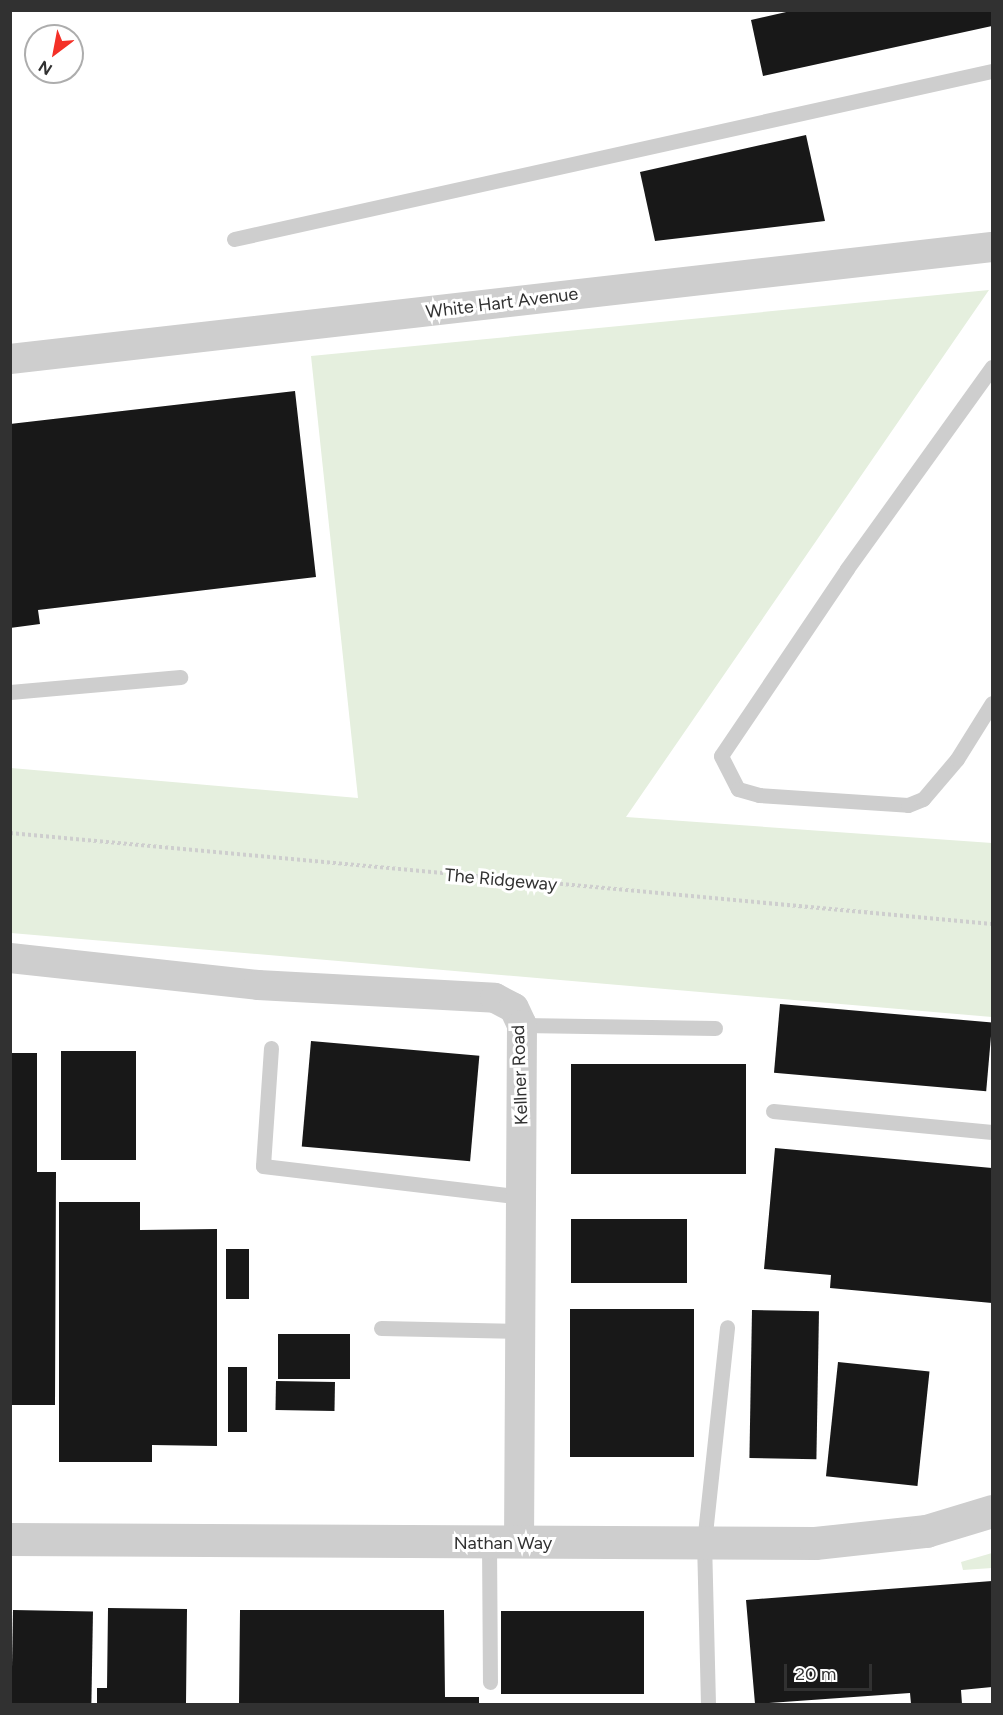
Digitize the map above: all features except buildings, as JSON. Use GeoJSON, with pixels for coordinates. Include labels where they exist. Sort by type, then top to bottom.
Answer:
{"type":"FeatureCollection","features":[{"type":"Feature","properties":{"kind":"street","name":"White Hart Avenue"},"geometry":{"type":"LineString","coordinates":[[10,359],[993,247]]}},
{"type":"Feature","properties":{"kind":"street","name":"Kellner Road"},"geometry":{"type":"LineString","coordinates":[[10,958],[258,985],[495,998],[514,1008],[522,1025],[523,1330],[504,1543]]}},
{"type":"Feature","properties":{"kind":"street","name":"Nathan Way"},"geometry":{"type":"LineString","coordinates":[[10,1539],[704,1543],[879,1539],[993,1511]]}},
{"type":"Feature","properties":{"kind":"lane"},"geometry":{"type":"LineString","coordinates":[[234,239],[993,71]]}},
{"type":"Feature","properties":{"kind":"lane"},"geometry":{"type":"LineString","coordinates":[[993,367],[847,568],[721,756],[738,789],[759,795],[908,805],[923,799],[957,759],[993,703]]}},
{"type":"Feature","properties":{"kind":"lane"},"geometry":{"type":"LineString","coordinates":[[10,692],[180,677]]}},
{"type":"Feature","properties":{"kind":"lane"},"geometry":{"type":"LineString","coordinates":[[522,1025],[715,1028]]}},
{"type":"Feature","properties":{"kind":"lane"},"geometry":{"type":"LineString","coordinates":[[271,1048],[263,1166],[522,1197]]}},
{"type":"Feature","properties":{"kind":"lane"},"geometry":{"type":"LineString","coordinates":[[773,1111],[993,1132]]}},
{"type":"Feature","properties":{"kind":"lane"},"geometry":{"type":"LineString","coordinates":[[708,1704],[704,1543],[727,1327]]}},
{"type":"Feature","properties":{"kind":"lane"},"geometry":{"type":"LineString","coordinates":[[381,1328],[523,1330]]}},
{"type":"Feature","properties":{"kind":"lane"},"geometry":{"type":"LineString","coordinates":[[490,1682],[504,1543]]}},
{"type":"Feature","properties":{"kind":"path","name":"The Ridgeway"},"geometry":{"type":"LineString","coordinates":[[10,833],[993,924]]}},
{"type":"Feature","properties":{"kind":"green space"},"geometry":{"type":"Polygon","coordinates":[[[989,290],[626,817],[992,843],[992,1017],[11,933],[11,768],[358,798],[311,356],[989,290]]]}},
{"type":"Feature","properties":{"kind":"green space"},"geometry":{"type":"Polygon","coordinates":[[[992,1553],[992,1568],[963,1570],[961,1562],[992,1553]]]}}]}
